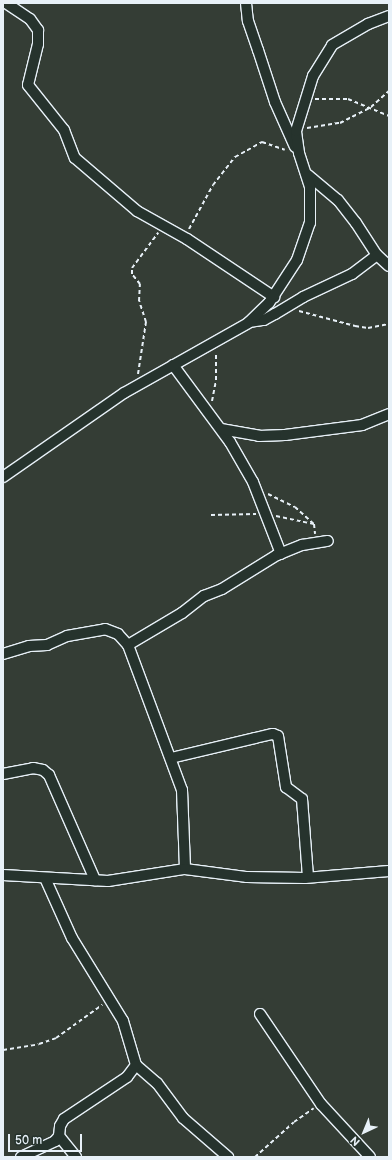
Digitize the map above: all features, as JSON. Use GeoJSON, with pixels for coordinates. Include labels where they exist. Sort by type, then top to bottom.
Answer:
{"type":"FeatureCollection","features":[{"type":"Feature","properties":{"kind":"street"},"geometry":{"type":"LineString","coordinates":[[3,10],[6,3],[30,19],[38,30],[38,44],[28,84],[64,130],[75,158],[137,211],[162,226],[185,237],[274,297]]}},
{"type":"Feature","properties":{"kind":"street"},"geometry":{"type":"LineString","coordinates":[[3,477],[138,385],[248,322],[274,297],[297,260],[310,223],[312,204],[308,175],[275,102],[248,21],[246,3]]}},
{"type":"Feature","properties":{"kind":"street"},"geometry":{"type":"LineString","coordinates":[[300,155],[296,131],[304,101],[318,66],[329,47],[352,32],[389,16]]}},
{"type":"Feature","properties":{"kind":"street"},"geometry":{"type":"LineString","coordinates":[[308,175],[338,200],[356,223],[377,255],[389,266]]}},
{"type":"Feature","properties":{"kind":"street"},"geometry":{"type":"LineString","coordinates":[[248,322],[264,320],[352,274],[377,255]]}},
{"type":"Feature","properties":{"kind":"street"},"geometry":{"type":"LineString","coordinates":[[173,364],[220,428],[256,489],[281,554]]}},
{"type":"Feature","properties":{"kind":"street"},"geometry":{"type":"LineString","coordinates":[[220,428],[259,436],[285,435],[362,425],[389,414]]}},
{"type":"Feature","properties":{"kind":"street"},"geometry":{"type":"LineString","coordinates":[[128,645],[182,613],[204,596],[222,589],[281,554],[317,542],[328,541]]}},
{"type":"Feature","properties":{"kind":"street"},"geometry":{"type":"LineString","coordinates":[[3,654],[29,646],[46,645],[67,636],[105,630],[118,634],[128,645],[182,790],[185,869]]}},
{"type":"Feature","properties":{"kind":"street"},"geometry":{"type":"LineString","coordinates":[[171,758],[273,734],[278,736],[286,787],[302,799],[308,877]]}},
{"type":"Feature","properties":{"kind":"street"},"geometry":{"type":"LineString","coordinates":[[3,774],[33,768],[43,770],[49,775],[95,880]]}},
{"type":"Feature","properties":{"kind":"street"},"geometry":{"type":"LineString","coordinates":[[3,875],[95,880],[123,879],[185,869],[247,877],[308,877],[388,873]]}},
{"type":"Feature","properties":{"kind":"street"},"geometry":{"type":"LineString","coordinates":[[45,878],[72,938],[123,1021],[136,1065],[157,1083],[183,1118],[228,1157]]}},
{"type":"Feature","properties":{"kind":"street"},"geometry":{"type":"LineString","coordinates":[[260,1014],[321,1104],[370,1157]]}},
{"type":"Feature","properties":{"kind":"street"},"geometry":{"type":"LineString","coordinates":[[21,1157],[55,1140],[59,1136],[60,1126],[64,1119],[128,1077],[136,1065]]}},
{"type":"Feature","properties":{"kind":"street"},"geometry":{"type":"LineString","coordinates":[[59,1136],[76,1157]]}},
{"type":"Feature","properties":{"kind":"path"},"geometry":{"type":"LineString","coordinates":[[296,131],[314,125],[340,123],[371,107],[389,91]]}},
{"type":"Feature","properties":{"kind":"path"},"geometry":{"type":"LineString","coordinates":[[304,101],[339,98],[371,107],[389,116]]}},
{"type":"Feature","properties":{"kind":"path"},"geometry":{"type":"LineString","coordinates":[[185,237],[213,185],[235,157],[262,142],[300,155]]}},
{"type":"Feature","properties":{"kind":"path"},"geometry":{"type":"LineString","coordinates":[[138,385],[146,322],[139,301],[140,284],[132,274],[132,268],[162,226]]}},
{"type":"Feature","properties":{"kind":"path"},"geometry":{"type":"LineString","coordinates":[[285,308],[368,328],[389,324]]}},
{"type":"Feature","properties":{"kind":"path"},"geometry":{"type":"LineString","coordinates":[[211,416],[216,380],[217,341]]}},
{"type":"Feature","properties":{"kind":"path"},"geometry":{"type":"LineString","coordinates":[[256,489],[296,506],[314,524],[317,542]]}},
{"type":"Feature","properties":{"kind":"path"},"geometry":{"type":"LineString","coordinates":[[211,515],[265,514],[314,524]]}},
{"type":"Feature","properties":{"kind":"path"},"geometry":{"type":"LineString","coordinates":[[3,1050],[39,1044],[56,1038],[102,1006],[107,995]]}},
{"type":"Feature","properties":{"kind":"path"},"geometry":{"type":"LineString","coordinates":[[255,1157],[294,1122],[321,1104]]}}]}
